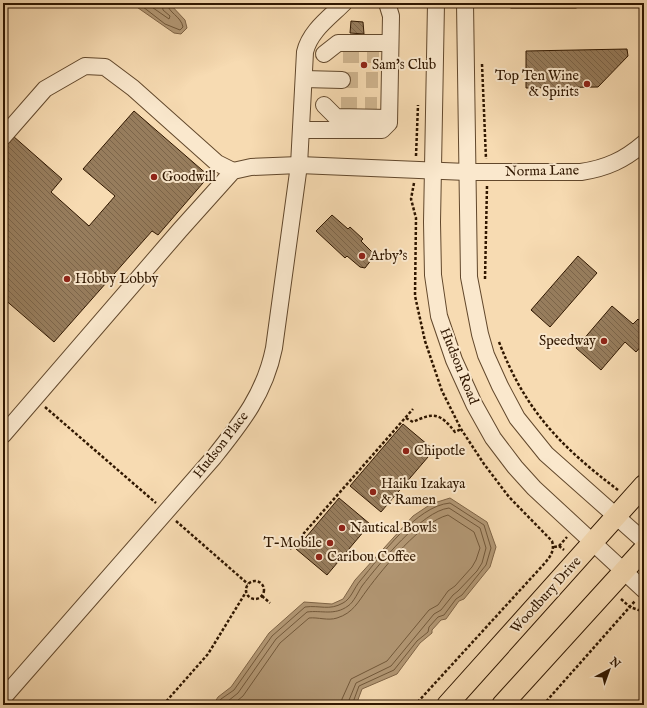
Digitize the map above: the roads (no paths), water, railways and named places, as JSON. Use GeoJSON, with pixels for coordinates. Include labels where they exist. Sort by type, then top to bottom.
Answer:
{"type":"FeatureCollection","features":[{"type":"Feature","properties":{"kind":"main road","name":"Woodbury Drive"},"geometry":{"type":"LineString","coordinates":[[447,705],[644,485]]}},
{"type":"Feature","properties":{"kind":"main road"},"geometry":{"type":"LineString","coordinates":[[502,705],[644,549]]}},
{"type":"Feature","properties":{"kind":"street","name":"Hudson Place"},"geometry":{"type":"LineString","coordinates":[[3,698],[166,512],[239,426],[260,391],[269,371],[281,300],[299,165],[305,54],[308,41],[312,34],[344,3]]}},
{"type":"Feature","properties":{"kind":"street"},"geometry":{"type":"LineString","coordinates":[[301,130],[382,130],[389,123],[385,110],[384,80],[391,16],[387,3]]}},
{"type":"Feature","properties":{"kind":"street","name":"Hudson Road"},"geometry":{"type":"LineString","coordinates":[[436,3],[433,275],[439,316],[454,360],[474,404],[493,438],[515,467],[534,488],[644,590]]}},
{"type":"Feature","properties":{"kind":"street"},"geometry":{"type":"LineString","coordinates":[[465,3],[469,277],[480,334],[500,386],[517,418],[546,454],[644,541]]}},
{"type":"Feature","properties":{"kind":"street"},"geometry":{"type":"LineString","coordinates":[[324,54],[338,43],[386,51]]}},
{"type":"Feature","properties":{"kind":"street"},"geometry":{"type":"LineString","coordinates":[[305,54],[343,55]]}},
{"type":"Feature","properties":{"kind":"street"},"geometry":{"type":"LineString","coordinates":[[3,137],[45,89],[85,66],[105,67],[133,88],[217,163],[233,171]]}},
{"type":"Feature","properties":{"kind":"street"},"geometry":{"type":"LineString","coordinates":[[304,79],[342,80]]}},
{"type":"Feature","properties":{"kind":"street"},"geometry":{"type":"LineString","coordinates":[[302,104],[341,105]]}},
{"type":"Feature","properties":{"kind":"street"},"geometry":{"type":"LineString","coordinates":[[324,105],[336,117],[385,110]]}},
{"type":"Feature","properties":{"kind":"street","name":"Norma Lane"},"geometry":{"type":"LineString","coordinates":[[433,170],[467,172],[581,172],[600,169],[628,156],[644,143]]}},
{"type":"Feature","properties":{"kind":"street"},"geometry":{"type":"LineString","coordinates":[[3,435],[36,399],[175,235],[233,171],[251,167],[299,165],[433,170]]}},
{"type":"Feature","properties":{"kind":"water"},"geometry":{"type":"Polygon","coordinates":[[[131,3],[169,3],[185,20],[187,28],[181,34],[174,33],[131,3]]]}},
{"type":"Feature","properties":{"kind":"water"},"geometry":{"type":"Polygon","coordinates":[[[450,498],[487,522],[496,547],[490,567],[464,599],[459,601],[446,619],[441,620],[432,630],[432,633],[420,643],[397,674],[362,689],[356,705],[213,705],[218,697],[231,687],[269,633],[304,602],[332,604],[343,599],[355,580],[413,516],[431,504],[450,498]]]}},
{"type":"Feature","properties":{"kind":"tunnel"},"geometry":{"type":"LineString","coordinates":[[343,55],[379,55]]}},
{"type":"Feature","properties":{"kind":"tunnel"},"geometry":{"type":"LineString","coordinates":[[342,80],[378,80]]}},
{"type":"Feature","properties":{"kind":"tunnel"},"geometry":{"type":"LineString","coordinates":[[341,105],[377,105]]}},
{"type":"Feature","properties":{"kind":"place","name":"Sam's Club"},"geometry":{"type":"Point","coordinates":[364,65]}},
{"type":"Feature","properties":{"kind":"place","name":"Top Ten Wine & Spirits"},"geometry":{"type":"Point","coordinates":[587,84]}},
{"type":"Feature","properties":{"kind":"place","name":"Goodwill"},"geometry":{"type":"Point","coordinates":[154,177]}},
{"type":"Feature","properties":{"kind":"place","name":"Arby's"},"geometry":{"type":"Point","coordinates":[362,256]}},
{"type":"Feature","properties":{"kind":"place","name":"Hobby Lobby"},"geometry":{"type":"Point","coordinates":[67,279]}},
{"type":"Feature","properties":{"kind":"place","name":"Speedway"},"geometry":{"type":"Point","coordinates":[604,341]}},
{"type":"Feature","properties":{"kind":"place","name":"Chipotle"},"geometry":{"type":"Point","coordinates":[406,451]}},
{"type":"Feature","properties":{"kind":"place","name":"Haiku Izakaya & Ramen"},"geometry":{"type":"Point","coordinates":[373,492]}},
{"type":"Feature","properties":{"kind":"place","name":"Nautical Bowls"},"geometry":{"type":"Point","coordinates":[342,528]}},
{"type":"Feature","properties":{"kind":"place","name":"T-Mobile"},"geometry":{"type":"Point","coordinates":[330,543]}},
{"type":"Feature","properties":{"kind":"place","name":"Caribou Coffee"},"geometry":{"type":"Point","coordinates":[319,557]}}]}
